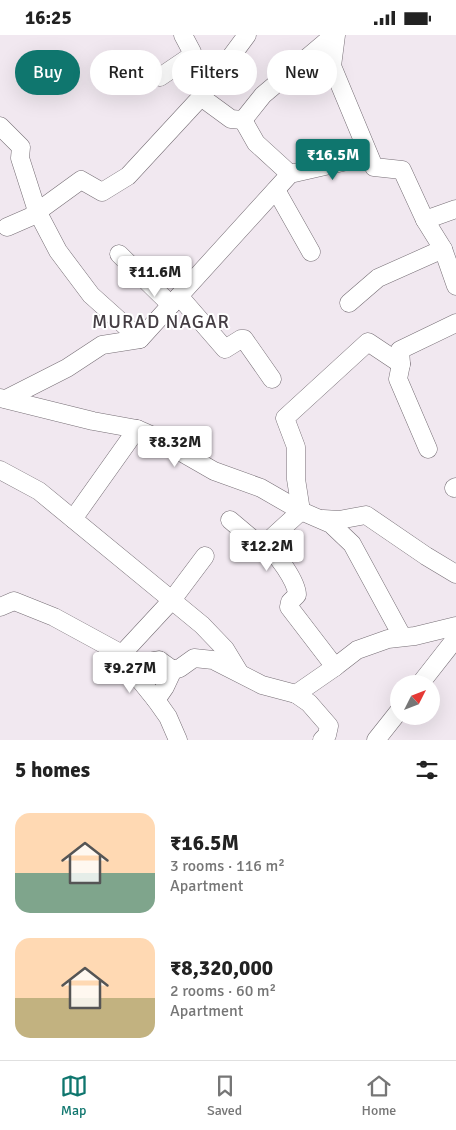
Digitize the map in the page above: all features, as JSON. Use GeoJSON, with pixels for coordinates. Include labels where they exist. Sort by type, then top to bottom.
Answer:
{"type":"FeatureCollection","features":[{"type":"Feature","properties":{"kind":"street"},"geometry":{"type":"LineString","coordinates":[[162,76],[191,56],[192,52],[183,35]]}},
{"type":"Feature","properties":{"kind":"street"},"geometry":{"type":"LineString","coordinates":[[7,227],[30,217],[81,181],[102,192],[128,176],[201,97],[246,35]]}},
{"type":"Feature","properties":{"kind":"street"},"geometry":{"type":"LineString","coordinates":[[243,120],[263,95],[335,35]]}},
{"type":"Feature","properties":{"kind":"street"},"geometry":{"type":"LineString","coordinates":[[335,35],[332,66],[374,167],[402,170],[425,220],[443,249],[456,286]]}},
{"type":"Feature","properties":{"kind":"street"},"geometry":{"type":"LineString","coordinates":[[201,97],[230,119],[243,120]]}},
{"type":"Feature","properties":{"kind":"street"},"geometry":{"type":"LineString","coordinates":[[243,120],[256,143],[290,174]]}},
{"type":"Feature","properties":{"kind":"street"},"geometry":{"type":"LineString","coordinates":[[0,126],[21,147],[20,158],[37,211],[58,251],[91,295],[140,339]]}},
{"type":"Feature","properties":{"kind":"street"},"geometry":{"type":"LineString","coordinates":[[3,398],[67,368],[102,345],[140,339],[290,174],[369,156]]}},
{"type":"Feature","properties":{"kind":"street"},"geometry":{"type":"LineString","coordinates":[[276,190],[311,252]]}},
{"type":"Feature","properties":{"kind":"street"},"geometry":{"type":"LineString","coordinates":[[425,220],[456,209]]}},
{"type":"Feature","properties":{"kind":"street"},"geometry":{"type":"LineString","coordinates":[[350,303],[378,278],[443,249]]}},
{"type":"Feature","properties":{"kind":"street"},"geometry":{"type":"LineString","coordinates":[[119,254],[175,300],[225,349],[244,339],[272,379]]}},
{"type":"Feature","properties":{"kind":"street"},"geometry":{"type":"LineString","coordinates":[[428,449],[398,379],[401,364],[400,350],[456,323]]}},
{"type":"Feature","properties":{"kind":"street"},"geometry":{"type":"LineString","coordinates":[[301,511],[296,479],[296,447],[285,419],[368,342],[401,364]]}},
{"type":"Feature","properties":{"kind":"street"},"geometry":{"type":"LineString","coordinates":[[3,398],[94,421],[137,429],[152,435],[214,471],[261,488],[301,511],[323,519],[352,544],[402,636]]}},
{"type":"Feature","properties":{"kind":"street"},"geometry":{"type":"LineString","coordinates":[[73,519],[137,429]]}},
{"type":"Feature","properties":{"kind":"street"},"geometry":{"type":"LineString","coordinates":[[0,470],[39,491],[202,625],[225,649],[238,672]]}},
{"type":"Feature","properties":{"kind":"street"},"geometry":{"type":"LineString","coordinates":[[266,543],[301,511]]}},
{"type":"Feature","properties":{"kind":"street"},"geometry":{"type":"LineString","coordinates":[[323,519],[339,520],[366,515],[426,557],[456,574]]}},
{"type":"Feature","properties":{"kind":"street"},"geometry":{"type":"LineString","coordinates":[[230,520],[256,542],[266,543],[272,550],[296,587],[297,595],[289,605],[291,610],[335,667]]}},
{"type":"Feature","properties":{"kind":"street"},"geometry":{"type":"LineString","coordinates":[[122,653],[172,600],[205,556]]}},
{"type":"Feature","properties":{"kind":"street"},"geometry":{"type":"LineString","coordinates":[[0,607],[14,601],[60,620],[122,653],[131,669],[168,717],[178,740]]}},
{"type":"Feature","properties":{"kind":"street"},"geometry":{"type":"LineString","coordinates":[[296,694],[357,650],[388,639],[415,636],[456,626]]}},
{"type":"Feature","properties":{"kind":"street"},"geometry":{"type":"LineString","coordinates":[[427,675],[456,638]]}},
{"type":"Feature","properties":{"kind":"street"},"geometry":{"type":"LineString","coordinates":[[156,700],[173,670],[180,668],[194,657],[213,660],[262,685],[296,694],[309,703],[329,726],[327,735],[322,740]]}},
{"type":"Feature","properties":{"kind":"street"},"geometry":{"type":"LineString","coordinates":[[131,669],[159,660],[173,670]]}},
{"type":"Feature","properties":{"kind":"street"},"geometry":{"type":"LineString","coordinates":[[376,740],[390,722]]}},
{"type":"Feature","properties":{"kind":"district","name":"MURAD NAGAR"},"geometry":{"type":"Point","coordinates":[161,321]}}]}
